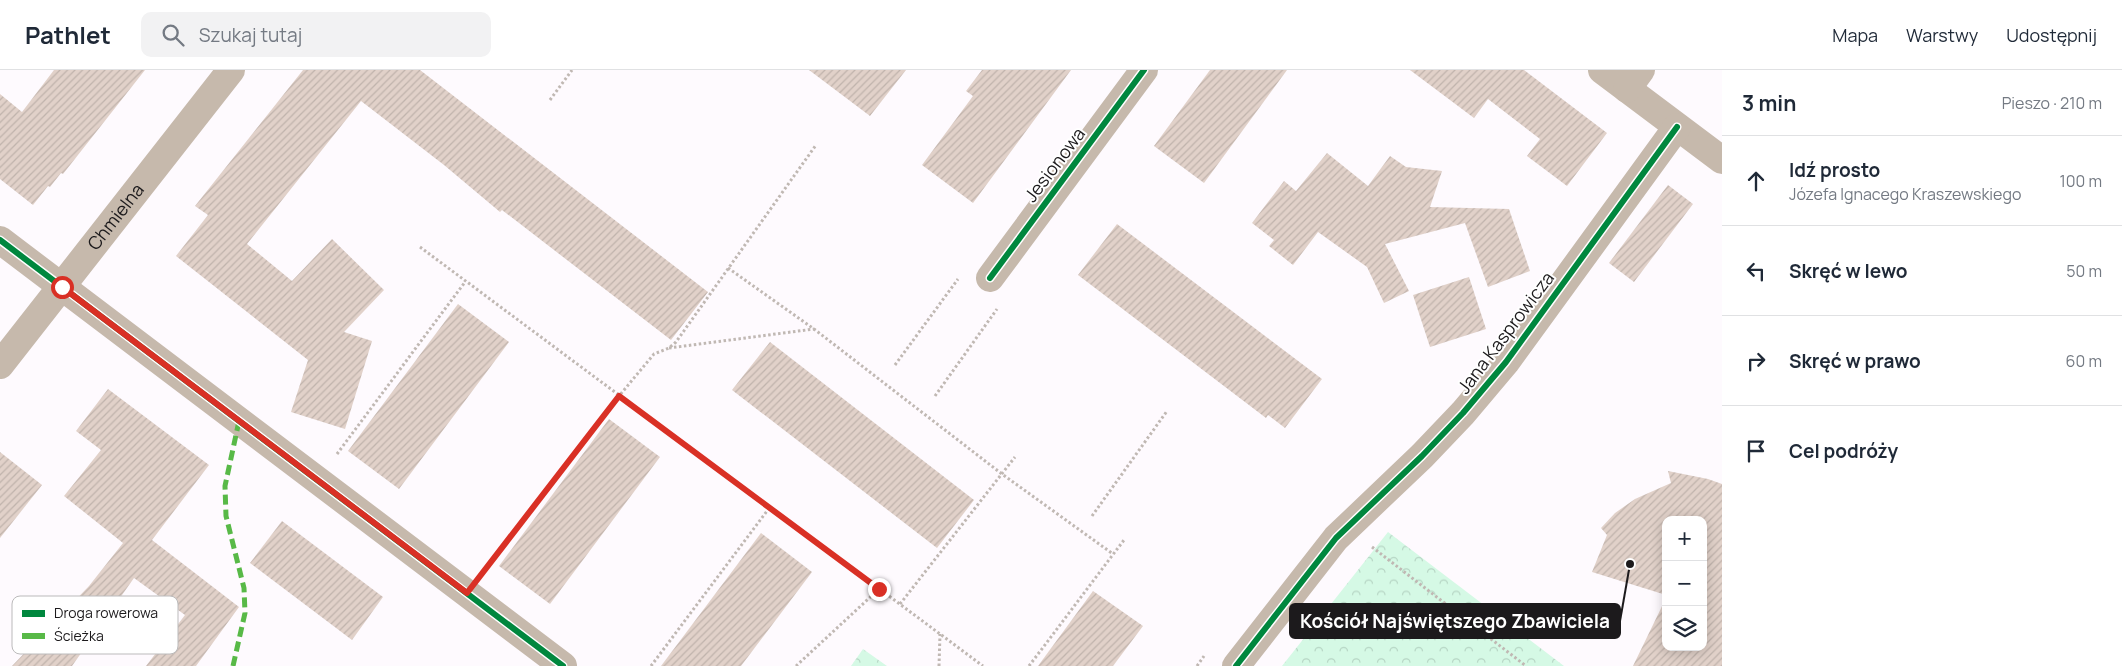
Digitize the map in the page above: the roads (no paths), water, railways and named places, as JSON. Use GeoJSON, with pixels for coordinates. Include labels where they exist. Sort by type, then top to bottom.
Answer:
{"type":"FeatureCollection","features":[{"type":"Feature","properties":{"kind":"street","name":"Chmielna"},"geometry":{"type":"LineString","coordinates":[[0,365],[231,70]]}},
{"type":"Feature","properties":{"kind":"street","name":"Jesionowa"},"geometry":{"type":"LineString","coordinates":[[990,278],[1144,70]]}},
{"type":"Feature","properties":{"kind":"street"},"geometry":{"type":"LineString","coordinates":[[1602,70],[1634,80],[1677,127],[1722,160]]}},
{"type":"Feature","properties":{"kind":"street","name":"Jana Kasprowicza"},"geometry":{"type":"LineString","coordinates":[[1236,666],[1341,533],[1422,456],[1506,362],[1677,127]]}},
{"type":"Feature","properties":{"kind":"street"},"geometry":{"type":"LineString","coordinates":[[0,240],[563,666]]}},
{"type":"Feature","properties":{"kind":"place","name":"Kościół Najświętszego Zbawiciela"},"geometry":{"type":"Point","coordinates":[1630,564]}}]}
